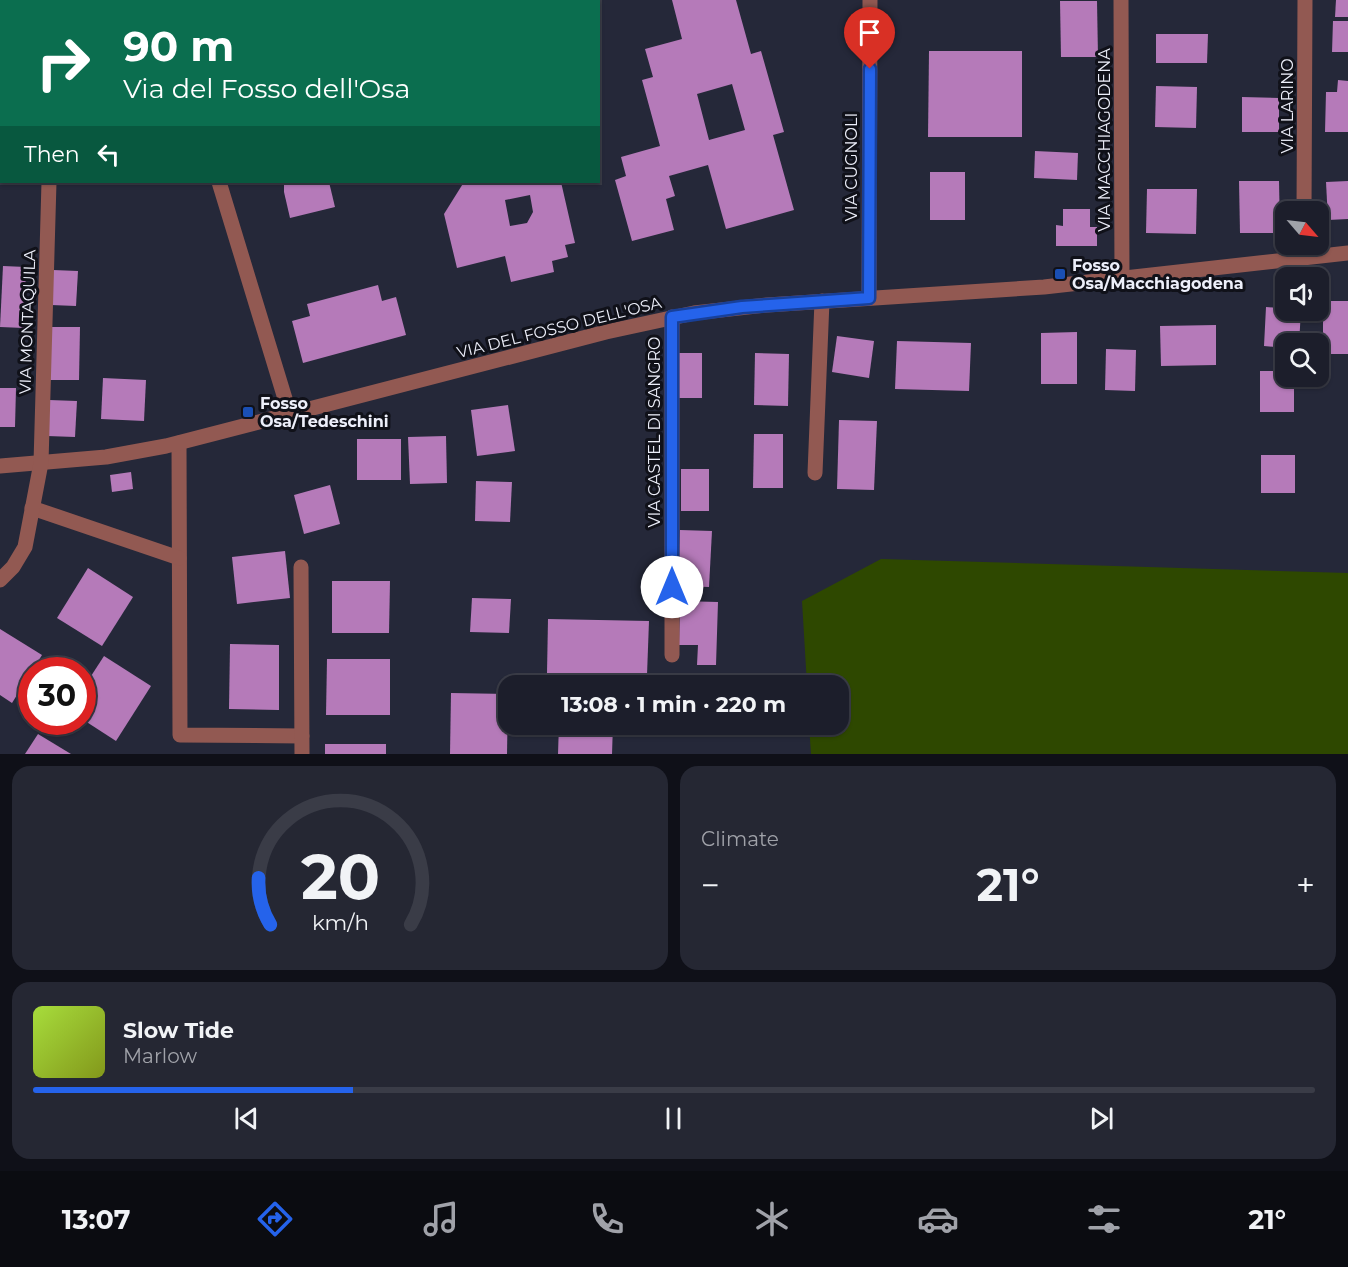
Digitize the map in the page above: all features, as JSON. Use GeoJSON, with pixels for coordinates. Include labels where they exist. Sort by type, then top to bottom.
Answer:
{"type":"FeatureCollection","features":[{"type":"Feature","properties":{"kind":"street","name":"VIA CUGNOLI"},"geometry":{"type":"LineString","coordinates":[[869,298],[870,0]]}},
{"type":"Feature","properties":{"kind":"street","name":"VIA MACCHIAGODENA"},"geometry":{"type":"LineString","coordinates":[[1121,0],[1122,279]]}},
{"type":"Feature","properties":{"kind":"street","name":"VIA LARINO"},"geometry":{"type":"LineString","coordinates":[[1304,201],[1305,0]]}},
{"type":"Feature","properties":{"kind":"street","name":"VIA MONTAQUILA"},"geometry":{"type":"LineString","coordinates":[[40,463],[49,183]]}},
{"type":"Feature","properties":{"kind":"street"},"geometry":{"type":"LineString","coordinates":[[219,183],[290,415]]}},
{"type":"Feature","properties":{"kind":"street","name":"VIA DEL FOSSO DELL'OSA"},"geometry":{"type":"LineString","coordinates":[[1329,252],[1348,253]]}},
{"type":"Feature","properties":{"kind":"street","name":"VIA DEL FOSSO DELL'OSA"},"geometry":{"type":"LineString","coordinates":[[0,466],[126,454],[179,443],[606,332],[672,317],[742,307],[1008,290],[1122,279],[1278,255]]}},
{"type":"Feature","properties":{"kind":"street"},"geometry":{"type":"LineString","coordinates":[[815,473],[822,301]]}},
{"type":"Feature","properties":{"kind":"street","name":"VIA CASTEL DI SANGRO"},"geometry":{"type":"LineString","coordinates":[[672,317],[672,655]]}},
{"type":"Feature","properties":{"kind":"street"},"geometry":{"type":"LineString","coordinates":[[179,443],[180,735],[302,736]]}},
{"type":"Feature","properties":{"kind":"street"},"geometry":{"type":"LineString","coordinates":[[0,580],[21,557],[26,544],[40,463]]}},
{"type":"Feature","properties":{"kind":"street"},"geometry":{"type":"LineString","coordinates":[[32,508],[179,558]]}},
{"type":"Feature","properties":{"kind":"street"},"geometry":{"type":"LineString","coordinates":[[301,567],[302,754]]}},
{"type":"Feature","properties":{"kind":"green space"},"geometry":{"type":"Polygon","coordinates":[[[881,559],[1348,573],[1348,754],[811,754],[810,735],[849,735],[849,675],[806,675],[802,601],[881,559]]]}},
{"type":"Feature","properties":{"kind":"building"},"geometry":{"type":"Polygon","coordinates":[[[672,0],[736,0],[751,54],[761,51],[784,132],[773,135],[794,210],[726,229],[708,165],[669,176],[675,196],[666,199],[674,230],[632,241],[615,180],[626,176],[621,157],[660,146],[642,80],[653,77],[645,49],[682,39],[672,0]],[[732,84],[697,94],[709,140],[745,130],[732,84]]]}},
{"type":"Feature","properties":{"kind":"building"},"geometry":{"type":"Polygon","coordinates":[[[1336,0],[1348,0],[1348,17],[1335,17],[1336,0]]]}},
{"type":"Feature","properties":{"kind":"building"},"geometry":{"type":"Polygon","coordinates":[[[1060,1],[1097,1],[1098,57],[1061,57],[1060,1]]]}},
{"type":"Feature","properties":{"kind":"building"},"geometry":{"type":"Polygon","coordinates":[[[1333,21],[1348,21],[1348,52],[1332,52],[1333,21]]]}},
{"type":"Feature","properties":{"kind":"building"},"geometry":{"type":"Polygon","coordinates":[[[1156,34],[1208,34],[1207,63],[1156,63],[1156,34]]]}},
{"type":"Feature","properties":{"kind":"building"},"geometry":{"type":"Polygon","coordinates":[[[929,51],[1022,51],[1022,137],[928,137],[929,51]]]}},
{"type":"Feature","properties":{"kind":"building"},"geometry":{"type":"Polygon","coordinates":[[[1338,80],[1348,81],[1348,132],[1325,132],[1326,92],[1337,92],[1338,80]]]}},
{"type":"Feature","properties":{"kind":"building"},"geometry":{"type":"Polygon","coordinates":[[[1156,86],[1197,87],[1196,128],[1155,127],[1156,86]]]}},
{"type":"Feature","properties":{"kind":"building"},"geometry":{"type":"Polygon","coordinates":[[[1242,97],[1279,98],[1279,132],[1242,132],[1242,97]]]}},
{"type":"Feature","properties":{"kind":"building"},"geometry":{"type":"Polygon","coordinates":[[[1035,151],[1078,153],[1077,180],[1034,178],[1035,151]]]}},
{"type":"Feature","properties":{"kind":"building"},"geometry":{"type":"Polygon","coordinates":[[[930,172],[965,172],[965,220],[930,220],[930,172]]]}},
{"type":"Feature","properties":{"kind":"building"},"geometry":{"type":"Polygon","coordinates":[[[1239,181],[1279,181],[1279,201],[1275,201],[1275,233],[1240,233],[1239,181]]]}},
{"type":"Feature","properties":{"kind":"building"},"geometry":{"type":"Polygon","coordinates":[[[1348,181],[1348,219],[1329,220],[1326,182],[1348,181]]]}},
{"type":"Feature","properties":{"kind":"building"},"geometry":{"type":"Polygon","coordinates":[[[85,183],[85,185],[56,184],[85,183]]]}},
{"type":"Feature","properties":{"kind":"building"},"geometry":{"type":"Polygon","coordinates":[[[284,183],[329,183],[335,207],[290,218],[284,183]]]}},
{"type":"Feature","properties":{"kind":"building"},"geometry":{"type":"Polygon","coordinates":[[[463,183],[561,183],[575,243],[565,245],[568,257],[552,261],[554,272],[511,282],[505,256],[457,268],[444,214],[463,183]],[[530,195],[505,200],[510,226],[527,223],[533,212],[530,195]]]}},
{"type":"Feature","properties":{"kind":"building"},"geometry":{"type":"Polygon","coordinates":[[[1147,189],[1197,189],[1196,234],[1146,233],[1147,189]]]}},
{"type":"Feature","properties":{"kind":"building"},"geometry":{"type":"Polygon","coordinates":[[[1063,209],[1090,209],[1090,227],[1097,227],[1097,246],[1056,246],[1056,225],[1063,226],[1063,209]]]}},
{"type":"Feature","properties":{"kind":"building"},"geometry":{"type":"Polygon","coordinates":[[[3,266],[26,267],[24,328],[0,327],[3,266]]]}},
{"type":"Feature","properties":{"kind":"building"},"geometry":{"type":"Polygon","coordinates":[[[53,270],[78,271],[76,306],[51,305],[53,270]]]}},
{"type":"Feature","properties":{"kind":"building"},"geometry":{"type":"Polygon","coordinates":[[[378,285],[382,301],[396,297],[406,335],[303,363],[292,321],[310,316],[307,304],[378,285]]]}},
{"type":"Feature","properties":{"kind":"building"},"geometry":{"type":"Polygon","coordinates":[[[1329,301],[1348,301],[1348,354],[1329,354],[1329,333],[1323,333],[1323,321],[1329,321],[1329,301]]]}},
{"type":"Feature","properties":{"kind":"building"},"geometry":{"type":"Polygon","coordinates":[[[1266,307],[1275,308],[1275,321],[1300,321],[1300,333],[1275,333],[1275,347],[1264,346],[1266,307]]]}},
{"type":"Feature","properties":{"kind":"building"},"geometry":{"type":"Polygon","coordinates":[[[1216,325],[1216,365],[1161,366],[1160,326],[1216,325]]]}},
{"type":"Feature","properties":{"kind":"building"},"geometry":{"type":"Polygon","coordinates":[[[50,327],[80,327],[79,380],[49,380],[50,327]]]}},
{"type":"Feature","properties":{"kind":"building"},"geometry":{"type":"Polygon","coordinates":[[[1077,332],[1077,384],[1041,384],[1041,333],[1077,332]]]}},
{"type":"Feature","properties":{"kind":"building"},"geometry":{"type":"Polygon","coordinates":[[[837,336],[874,341],[869,378],[832,372],[837,336]]]}},
{"type":"Feature","properties":{"kind":"building"},"geometry":{"type":"Polygon","coordinates":[[[897,341],[971,343],[969,391],[895,389],[897,341]]]}},
{"type":"Feature","properties":{"kind":"building"},"geometry":{"type":"Polygon","coordinates":[[[1106,349],[1136,350],[1135,391],[1105,390],[1106,349]]]}},
{"type":"Feature","properties":{"kind":"building"},"geometry":{"type":"Polygon","coordinates":[[[679,353],[702,353],[702,398],[678,398],[679,353]]]}},
{"type":"Feature","properties":{"kind":"building"},"geometry":{"type":"Polygon","coordinates":[[[755,353],[789,354],[788,406],[754,405],[755,353]]]}},
{"type":"Feature","properties":{"kind":"building"},"geometry":{"type":"Polygon","coordinates":[[[1260,371],[1275,371],[1275,387],[1294,387],[1294,412],[1260,412],[1260,371]]]}},
{"type":"Feature","properties":{"kind":"building"},"geometry":{"type":"Polygon","coordinates":[[[103,378],[146,380],[144,421],[101,419],[103,378]]]}},
{"type":"Feature","properties":{"kind":"building"},"geometry":{"type":"Polygon","coordinates":[[[0,388],[16,388],[15,427],[0,427],[0,388]]]}},
{"type":"Feature","properties":{"kind":"building"},"geometry":{"type":"Polygon","coordinates":[[[49,400],[77,401],[75,437],[47,436],[49,400]]]}},
{"type":"Feature","properties":{"kind":"building"},"geometry":{"type":"Polygon","coordinates":[[[508,405],[515,451],[477,456],[471,410],[508,405]]]}},
{"type":"Feature","properties":{"kind":"building"},"geometry":{"type":"Polygon","coordinates":[[[839,420],[877,421],[874,490],[837,489],[839,420]]]}},
{"type":"Feature","properties":{"kind":"building"},"geometry":{"type":"Polygon","coordinates":[[[754,434],[783,434],[783,488],[753,488],[754,434]]]}},
{"type":"Feature","properties":{"kind":"building"},"geometry":{"type":"Polygon","coordinates":[[[446,436],[447,483],[410,484],[408,437],[446,436]]]}},
{"type":"Feature","properties":{"kind":"building"},"geometry":{"type":"Polygon","coordinates":[[[357,439],[401,439],[401,480],[357,480],[357,439]]]}},
{"type":"Feature","properties":{"kind":"building"},"geometry":{"type":"Polygon","coordinates":[[[1261,455],[1295,455],[1295,493],[1261,493],[1261,455]]]}},
{"type":"Feature","properties":{"kind":"building"},"geometry":{"type":"Polygon","coordinates":[[[681,469],[709,469],[709,511],[681,511],[681,469]]]}},
{"type":"Feature","properties":{"kind":"building"},"geometry":{"type":"Polygon","coordinates":[[[131,472],[133,489],[112,492],[110,475],[131,472]]]}},
{"type":"Feature","properties":{"kind":"building"},"geometry":{"type":"Polygon","coordinates":[[[476,481],[512,482],[510,522],[475,521],[476,481]]]}},
{"type":"Feature","properties":{"kind":"building"},"geometry":{"type":"Polygon","coordinates":[[[330,485],[340,524],[304,534],[294,495],[330,485]]]}},
{"type":"Feature","properties":{"kind":"building"},"geometry":{"type":"Polygon","coordinates":[[[680,530],[712,531],[709,587],[678,586],[680,530]]]}},
{"type":"Feature","properties":{"kind":"building"},"geometry":{"type":"Polygon","coordinates":[[[285,551],[290,598],[237,604],[232,557],[285,551]]]}},
{"type":"Feature","properties":{"kind":"building"},"geometry":{"type":"Polygon","coordinates":[[[88,568],[133,597],[102,646],[57,618],[88,568]]]}},
{"type":"Feature","properties":{"kind":"building"},"geometry":{"type":"Polygon","coordinates":[[[332,581],[390,581],[389,633],[332,633],[332,581]]]}},
{"type":"Feature","properties":{"kind":"building"},"geometry":{"type":"Polygon","coordinates":[[[472,598],[511,599],[509,633],[470,632],[472,598]]]}},
{"type":"Feature","properties":{"kind":"building"},"geometry":{"type":"Polygon","coordinates":[[[680,601],[718,602],[716,665],[697,665],[698,645],[679,645],[680,601]]]}},
{"type":"Feature","properties":{"kind":"building"},"geometry":{"type":"Polygon","coordinates":[[[548,619],[649,621],[647,675],[547,673],[548,619]]]}},
{"type":"Feature","properties":{"kind":"building"},"geometry":{"type":"Polygon","coordinates":[[[0,629],[42,655],[41,657],[18,657],[18,693],[12,703],[0,695],[0,629]]]}},
{"type":"Feature","properties":{"kind":"building"},"geometry":{"type":"Polygon","coordinates":[[[230,644],[279,645],[279,710],[229,709],[230,644]]]}},
{"type":"Feature","properties":{"kind":"building"},"geometry":{"type":"Polygon","coordinates":[[[104,656],[151,686],[116,741],[96,728],[96,668],[104,656]]]}},
{"type":"Feature","properties":{"kind":"building"},"geometry":{"type":"Polygon","coordinates":[[[327,659],[390,659],[390,715],[326,715],[327,659]]]}},
{"type":"Feature","properties":{"kind":"building"},"geometry":{"type":"Polygon","coordinates":[[[451,693],[498,694],[498,735],[507,735],[507,754],[450,754],[451,693]]]}},
{"type":"Feature","properties":{"kind":"building"},"geometry":{"type":"Polygon","coordinates":[[[37,735],[40,735],[71,754],[25,754],[37,735]]]}},
{"type":"Feature","properties":{"kind":"building"},"geometry":{"type":"Polygon","coordinates":[[[559,735],[613,735],[612,754],[558,754],[559,735]]]}},
{"type":"Feature","properties":{"kind":"building"},"geometry":{"type":"Polygon","coordinates":[[[325,744],[386,744],[386,754],[325,754],[325,744]]]}},
{"type":"Feature","properties":{"kind":"place","name":"Fosso Osa/Macchiagodena"},"geometry":{"type":"Point","coordinates":[1060,274]}},
{"type":"Feature","properties":{"kind":"place","name":"Fosso Osa/Tedeschini"},"geometry":{"type":"Point","coordinates":[248,412]}},
{"type":"Feature","properties":{"kind":"route"},"geometry":{"type":"LineString","coordinates":[[672,587],[672,317],[767,304],[869,298],[870,69]]}}]}
